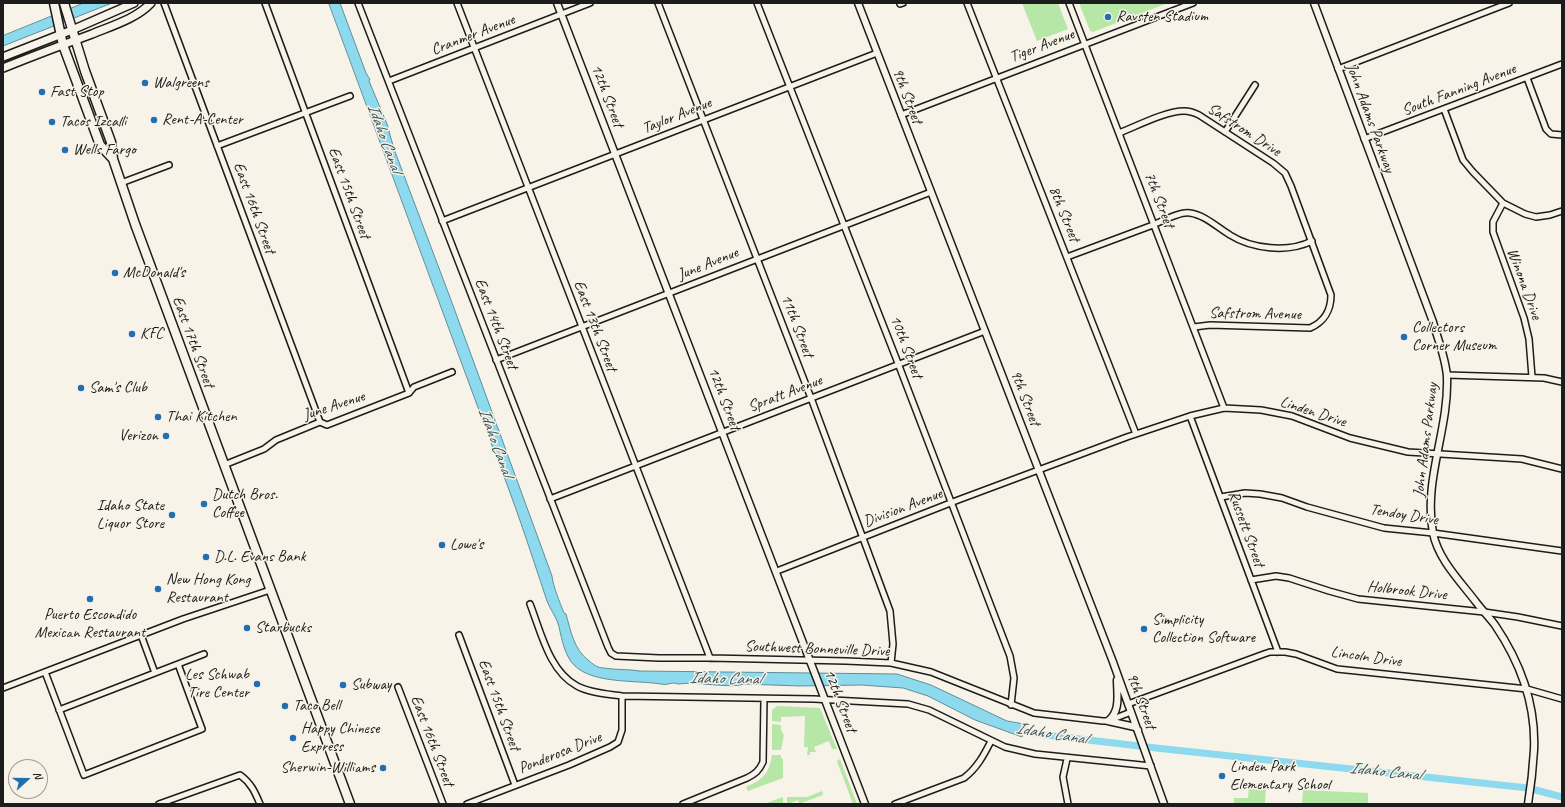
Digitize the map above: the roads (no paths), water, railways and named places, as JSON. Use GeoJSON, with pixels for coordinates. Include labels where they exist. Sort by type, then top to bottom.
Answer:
{"type":"FeatureCollection","features":[{"type":"Feature","properties":{"kind":"main road"},"geometry":{"type":"LineString","coordinates":[[3,56],[60,30],[72,30],[134,3]]}},
{"type":"Feature","properties":{"kind":"main road"},"geometry":{"type":"LineString","coordinates":[[3,68],[133,16],[151,3]]}},
{"type":"Feature","properties":{"kind":"main road","name":"East 17th Street"},"geometry":{"type":"LineString","coordinates":[[65,5],[75,40],[111,142],[112,159],[143,248],[350,804]]}},
{"type":"Feature","properties":{"kind":"main road","name":"East 17th Street"},"geometry":{"type":"LineString","coordinates":[[55,6],[63,45],[100,146],[112,159]]}},
{"type":"Feature","properties":{"kind":"street","name":"East 16th Street"},"geometry":{"type":"LineString","coordinates":[[164,3],[320,422]]}},
{"type":"Feature","properties":{"kind":"street","name":"East 15th Street"},"geometry":{"type":"LineString","coordinates":[[265,3],[409,393]]}},
{"type":"Feature","properties":{"kind":"street","name":"East 14th Street"},"geometry":{"type":"LineString","coordinates":[[358,3],[611,653]]}},
{"type":"Feature","properties":{"kind":"street","name":"East 13th Street"},"geometry":{"type":"LineString","coordinates":[[457,3],[527,188],[710,658]]}},
{"type":"Feature","properties":{"kind":"street","name":"12th Street"},"geometry":{"type":"LineString","coordinates":[[557,3],[866,804]]}},
{"type":"Feature","properties":{"kind":"street","name":"Cranmer Avenue"},"geometry":{"type":"LineString","coordinates":[[389,81],[590,3]]}},
{"type":"Feature","properties":{"kind":"street","name":"11th Street"},"geometry":{"type":"LineString","coordinates":[[658,3],[811,398],[890,611],[893,644],[891,663]]}},
{"type":"Feature","properties":{"kind":"street","name":"10th Street"},"geometry":{"type":"LineString","coordinates":[[757,3],[899,365],[1010,656],[1014,678],[1011,705]]}},
{"type":"Feature","properties":{"kind":"street","name":"9th Street"},"geometry":{"type":"LineString","coordinates":[[858,3],[1039,470],[1139,732],[1164,804]]}},
{"type":"Feature","properties":{"kind":"street","name":"8th Street"},"geometry":{"type":"LineString","coordinates":[[967,3],[1136,434]]}},
{"type":"Feature","properties":{"kind":"street","name":"7th Street"},"geometry":{"type":"LineString","coordinates":[[1069,3],[1155,224],[1224,408]]}},
{"type":"Feature","properties":{"kind":"street","name":"Tiger Avenue"},"geometry":{"type":"LineString","coordinates":[[901,115],[1193,3]]}},
{"type":"Feature","properties":{"kind":"street","name":"John Adams Parkway"},"geometry":{"type":"LineString","coordinates":[[1314,3],[1433,322],[1443,354],[1447,375],[1445,416],[1430,499],[1433,533],[1444,559],[1494,625],[1509,649],[1527,689],[1534,737],[1532,780],[1528,801]]}},
{"type":"Feature","properties":{"kind":"street"},"geometry":{"type":"LineString","coordinates":[[1338,69],[1509,3]]}},
{"type":"Feature","properties":{"kind":"street","name":"Taylor Avenue"},"geometry":{"type":"LineString","coordinates":[[442,221],[877,53]]}},
{"type":"Feature","properties":{"kind":"street","name":"South Fanning Avenue"},"geometry":{"type":"LineString","coordinates":[[1364,139],[1562,64]]}},
{"type":"Feature","properties":{"kind":"street"},"geometry":{"type":"LineString","coordinates":[[1527,78],[1546,129],[1551,134],[1562,135]]}},
{"type":"Feature","properties":{"kind":"street"},"geometry":{"type":"LineString","coordinates":[[1225,132],[1255,85]]}},
{"type":"Feature","properties":{"kind":"street"},"geometry":{"type":"LineString","coordinates":[[217,146],[350,96]]}},
{"type":"Feature","properties":{"kind":"street"},"geometry":{"type":"LineString","coordinates":[[1444,109],[1463,160],[1503,203],[1525,214],[1536,217],[1562,212]]}},
{"type":"Feature","properties":{"kind":"street","name":"Safstrom Drive"},"geometry":{"type":"LineString","coordinates":[[1119,133],[1171,113],[1185,111],[1199,115],[1273,163],[1285,173],[1312,241]]}},
{"type":"Feature","properties":{"kind":"street"},"geometry":{"type":"LineString","coordinates":[[121,183],[169,165]]}},
{"type":"Feature","properties":{"kind":"street","name":"June Avenue"},"geometry":{"type":"LineString","coordinates":[[496,360],[931,192]]}},
{"type":"Feature","properties":{"kind":"street","name":"Winona Drive"},"geometry":{"type":"LineString","coordinates":[[1503,203],[1492,222],[1493,232],[1524,318],[1529,339],[1532,377]]}},
{"type":"Feature","properties":{"kind":"street"},"geometry":{"type":"LineString","coordinates":[[1067,257],[1174,217],[1190,213],[1207,220],[1239,240],[1249,243],[1281,248],[1296,247],[1312,241]]}},
{"type":"Feature","properties":{"kind":"street","name":"Safstrom Avenue"},"geometry":{"type":"LineString","coordinates":[[1194,327],[1210,325],[1305,329],[1317,326],[1328,312],[1332,304],[1331,294],[1312,241]]}},
{"type":"Feature","properties":{"kind":"street","name":"Spratt Avenue"},"geometry":{"type":"LineString","coordinates":[[550,499],[985,331]]}},
{"type":"Feature","properties":{"kind":"street","name":"June Avenue"},"geometry":{"type":"LineString","coordinates":[[224,465],[264,450],[276,440],[320,422],[327,424],[409,393],[414,387],[452,372]]}},
{"type":"Feature","properties":{"kind":"street"},"geometry":{"type":"LineString","coordinates":[[1447,375],[1532,377],[1562,382]]}},
{"type":"Feature","properties":{"kind":"street","name":"Linden Drive"},"geometry":{"type":"LineString","coordinates":[[1039,470],[1136,434],[1190,416],[1224,408],[1261,410],[1292,416],[1338,434],[1408,452],[1522,459],[1562,469]]}},
{"type":"Feature","properties":{"kind":"street","name":"Russett Street"},"geometry":{"type":"LineString","coordinates":[[1190,416],[1278,652]]}},
{"type":"Feature","properties":{"kind":"street","name":"Division Avenue"},"geometry":{"type":"LineString","coordinates":[[777,571],[1039,470]]}},
{"type":"Feature","properties":{"kind":"street","name":"Tendoy Drive"},"geometry":{"type":"LineString","coordinates":[[1221,497],[1244,493],[1274,496],[1307,507],[1384,528],[1433,533],[1562,551]]}},
{"type":"Feature","properties":{"kind":"street","name":"Holbrook Drive"},"geometry":{"type":"LineString","coordinates":[[1251,580],[1276,576],[1289,578],[1329,591],[1358,598],[1484,612],[1562,626]]}},
{"type":"Feature","properties":{"kind":"street"},"geometry":{"type":"LineString","coordinates":[[3,688],[142,635],[270,590]]}},
{"type":"Feature","properties":{"kind":"street"},"geometry":{"type":"LineString","coordinates":[[530,604],[551,658],[566,678],[581,688],[622,696],[886,702],[918,706],[960,724],[1005,747],[1067,759],[1151,766]]}},
{"type":"Feature","properties":{"kind":"street"},"geometry":{"type":"LineString","coordinates":[[142,635],[155,673]]}},
{"type":"Feature","properties":{"kind":"street","name":"East 15th Street"},"geometry":{"type":"LineString","coordinates":[[459,635],[515,785]]}},
{"type":"Feature","properties":{"kind":"street","name":"Lincoln Drive"},"geometry":{"type":"LineString","coordinates":[[1128,704],[1270,652],[1296,654],[1338,669],[1527,689],[1562,699]]}},
{"type":"Feature","properties":{"kind":"street","name":"Southwest Bonneville Drive"},"geometry":{"type":"LineString","coordinates":[[611,653],[616,656],[659,658],[811,660],[891,663],[932,672],[1034,713],[1108,721],[1131,712]]}},
{"type":"Feature","properties":{"kind":"street"},"geometry":{"type":"LineString","coordinates":[[59,710],[204,654]]}},
{"type":"Feature","properties":{"kind":"street"},"geometry":{"type":"LineString","coordinates":[[45,672],[84,774],[202,729],[178,664]]}},
{"type":"Feature","properties":{"kind":"street"},"geometry":{"type":"LineString","coordinates":[[1108,721],[1114,717],[1117,711],[1117,675]]}},
{"type":"Feature","properties":{"kind":"street","name":"East 16th Street"},"geometry":{"type":"LineString","coordinates":[[398,687],[443,804]]}},
{"type":"Feature","properties":{"kind":"street","name":"Ponderosa Drive"},"geometry":{"type":"LineString","coordinates":[[467,804],[569,765],[618,742],[622,730],[622,696]]}},
{"type":"Feature","properties":{"kind":"street"},"geometry":{"type":"LineString","coordinates":[[683,804],[747,778],[761,768],[763,762],[764,699]]}},
{"type":"Feature","properties":{"kind":"street"},"geometry":{"type":"LineString","coordinates":[[1108,721],[1135,727],[1139,732]]}},
{"type":"Feature","properties":{"kind":"street"},"geometry":{"type":"LineString","coordinates":[[895,804],[964,778],[972,773],[980,762],[991,741]]}},
{"type":"Feature","properties":{"kind":"street"},"geometry":{"type":"LineString","coordinates":[[1067,759],[1063,777],[1068,804]]}},
{"type":"Feature","properties":{"kind":"street"},"geometry":{"type":"LineString","coordinates":[[160,804],[240,775],[247,780],[253,788],[260,804]]}},
{"type":"Feature","properties":{"kind":"water"},"geometry":{"type":"Polygon","coordinates":[[[84,3],[112,3],[3,46],[3,36],[84,3]]]}},
{"type":"Feature","properties":{"kind":"water","name":"Idaho Canal"},"geometry":{"type":"Polygon","coordinates":[[[329,3],[340,3],[366,73],[370,79],[369,81],[387,124],[394,149],[552,576],[559,600],[564,613],[566,614],[576,645],[583,656],[599,667],[640,671],[897,674],[931,685],[1007,721],[1024,724],[1022,737],[975,720],[928,696],[903,688],[862,685],[799,686],[745,684],[730,686],[695,683],[663,684],[604,679],[583,672],[575,666],[564,648],[558,624],[547,601],[487,428],[482,418],[329,3]]]}},
{"type":"Feature","properties":{"kind":"waterway","name":"Idaho Canal"},"geometry":{"type":"LineString","coordinates":[[1015,729],[1046,735],[1156,748],[1528,788],[1562,797]]}},
{"type":"Feature","properties":{"kind":"place","name":"Ravsten Stadium"},"geometry":{"type":"Point","coordinates":[1108,17]}},
{"type":"Feature","properties":{"kind":"place","name":"Walgreens"},"geometry":{"type":"Point","coordinates":[145,83]}},
{"type":"Feature","properties":{"kind":"place","name":"Fast Stop"},"geometry":{"type":"Point","coordinates":[42,92]}},
{"type":"Feature","properties":{"kind":"place","name":"Rent-A-Center"},"geometry":{"type":"Point","coordinates":[154,120]}},
{"type":"Feature","properties":{"kind":"place","name":"Tacos Izcalli"},"geometry":{"type":"Point","coordinates":[52,122]}},
{"type":"Feature","properties":{"kind":"place","name":"Wells Fargo"},"geometry":{"type":"Point","coordinates":[65,150]}},
{"type":"Feature","properties":{"kind":"place","name":"McDonald's"},"geometry":{"type":"Point","coordinates":[115,273]}},
{"type":"Feature","properties":{"kind":"place","name":"KFC"},"geometry":{"type":"Point","coordinates":[132,334]}},
{"type":"Feature","properties":{"kind":"place","name":"Collectors Corner Museum"},"geometry":{"type":"Point","coordinates":[1404,337]}},
{"type":"Feature","properties":{"kind":"place","name":"Sam's Club"},"geometry":{"type":"Point","coordinates":[81,388]}},
{"type":"Feature","properties":{"kind":"place","name":"Thai Kitchen"},"geometry":{"type":"Point","coordinates":[158,417]}},
{"type":"Feature","properties":{"kind":"place","name":"Verizon"},"geometry":{"type":"Point","coordinates":[166,436]}},
{"type":"Feature","properties":{"kind":"place","name":"Dutch Bros. Coffee"},"geometry":{"type":"Point","coordinates":[204,504]}},
{"type":"Feature","properties":{"kind":"place","name":"Idaho State Liquor Store"},"geometry":{"type":"Point","coordinates":[172,515]}},
{"type":"Feature","properties":{"kind":"place","name":"Lowe's"},"geometry":{"type":"Point","coordinates":[442,545]}},
{"type":"Feature","properties":{"kind":"place","name":"D.L. Evans Bank"},"geometry":{"type":"Point","coordinates":[206,557]}},
{"type":"Feature","properties":{"kind":"place","name":"New Hong Kong Restaurant"},"geometry":{"type":"Point","coordinates":[158,589]}},
{"type":"Feature","properties":{"kind":"place","name":"Puerto Escondido Mexican Restaurant"},"geometry":{"type":"Point","coordinates":[90,599]}},
{"type":"Feature","properties":{"kind":"place","name":"Starbucks"},"geometry":{"type":"Point","coordinates":[247,628]}},
{"type":"Feature","properties":{"kind":"place","name":"Simplicity Collection Software"},"geometry":{"type":"Point","coordinates":[1144,629]}},
{"type":"Feature","properties":{"kind":"place","name":"Les Schwab Tire Center"},"geometry":{"type":"Point","coordinates":[257,684]}},
{"type":"Feature","properties":{"kind":"place","name":"Subway"},"geometry":{"type":"Point","coordinates":[343,685]}},
{"type":"Feature","properties":{"kind":"place","name":"Taco Bell"},"geometry":{"type":"Point","coordinates":[285,706]}},
{"type":"Feature","properties":{"kind":"place","name":"Happy Chinese Express"},"geometry":{"type":"Point","coordinates":[293,738]}},
{"type":"Feature","properties":{"kind":"place","name":"Sherwin-Williams"},"geometry":{"type":"Point","coordinates":[383,768]}},
{"type":"Feature","properties":{"kind":"place","name":"Linden Park Elementary School"},"geometry":{"type":"Point","coordinates":[1222,776]}}]}
